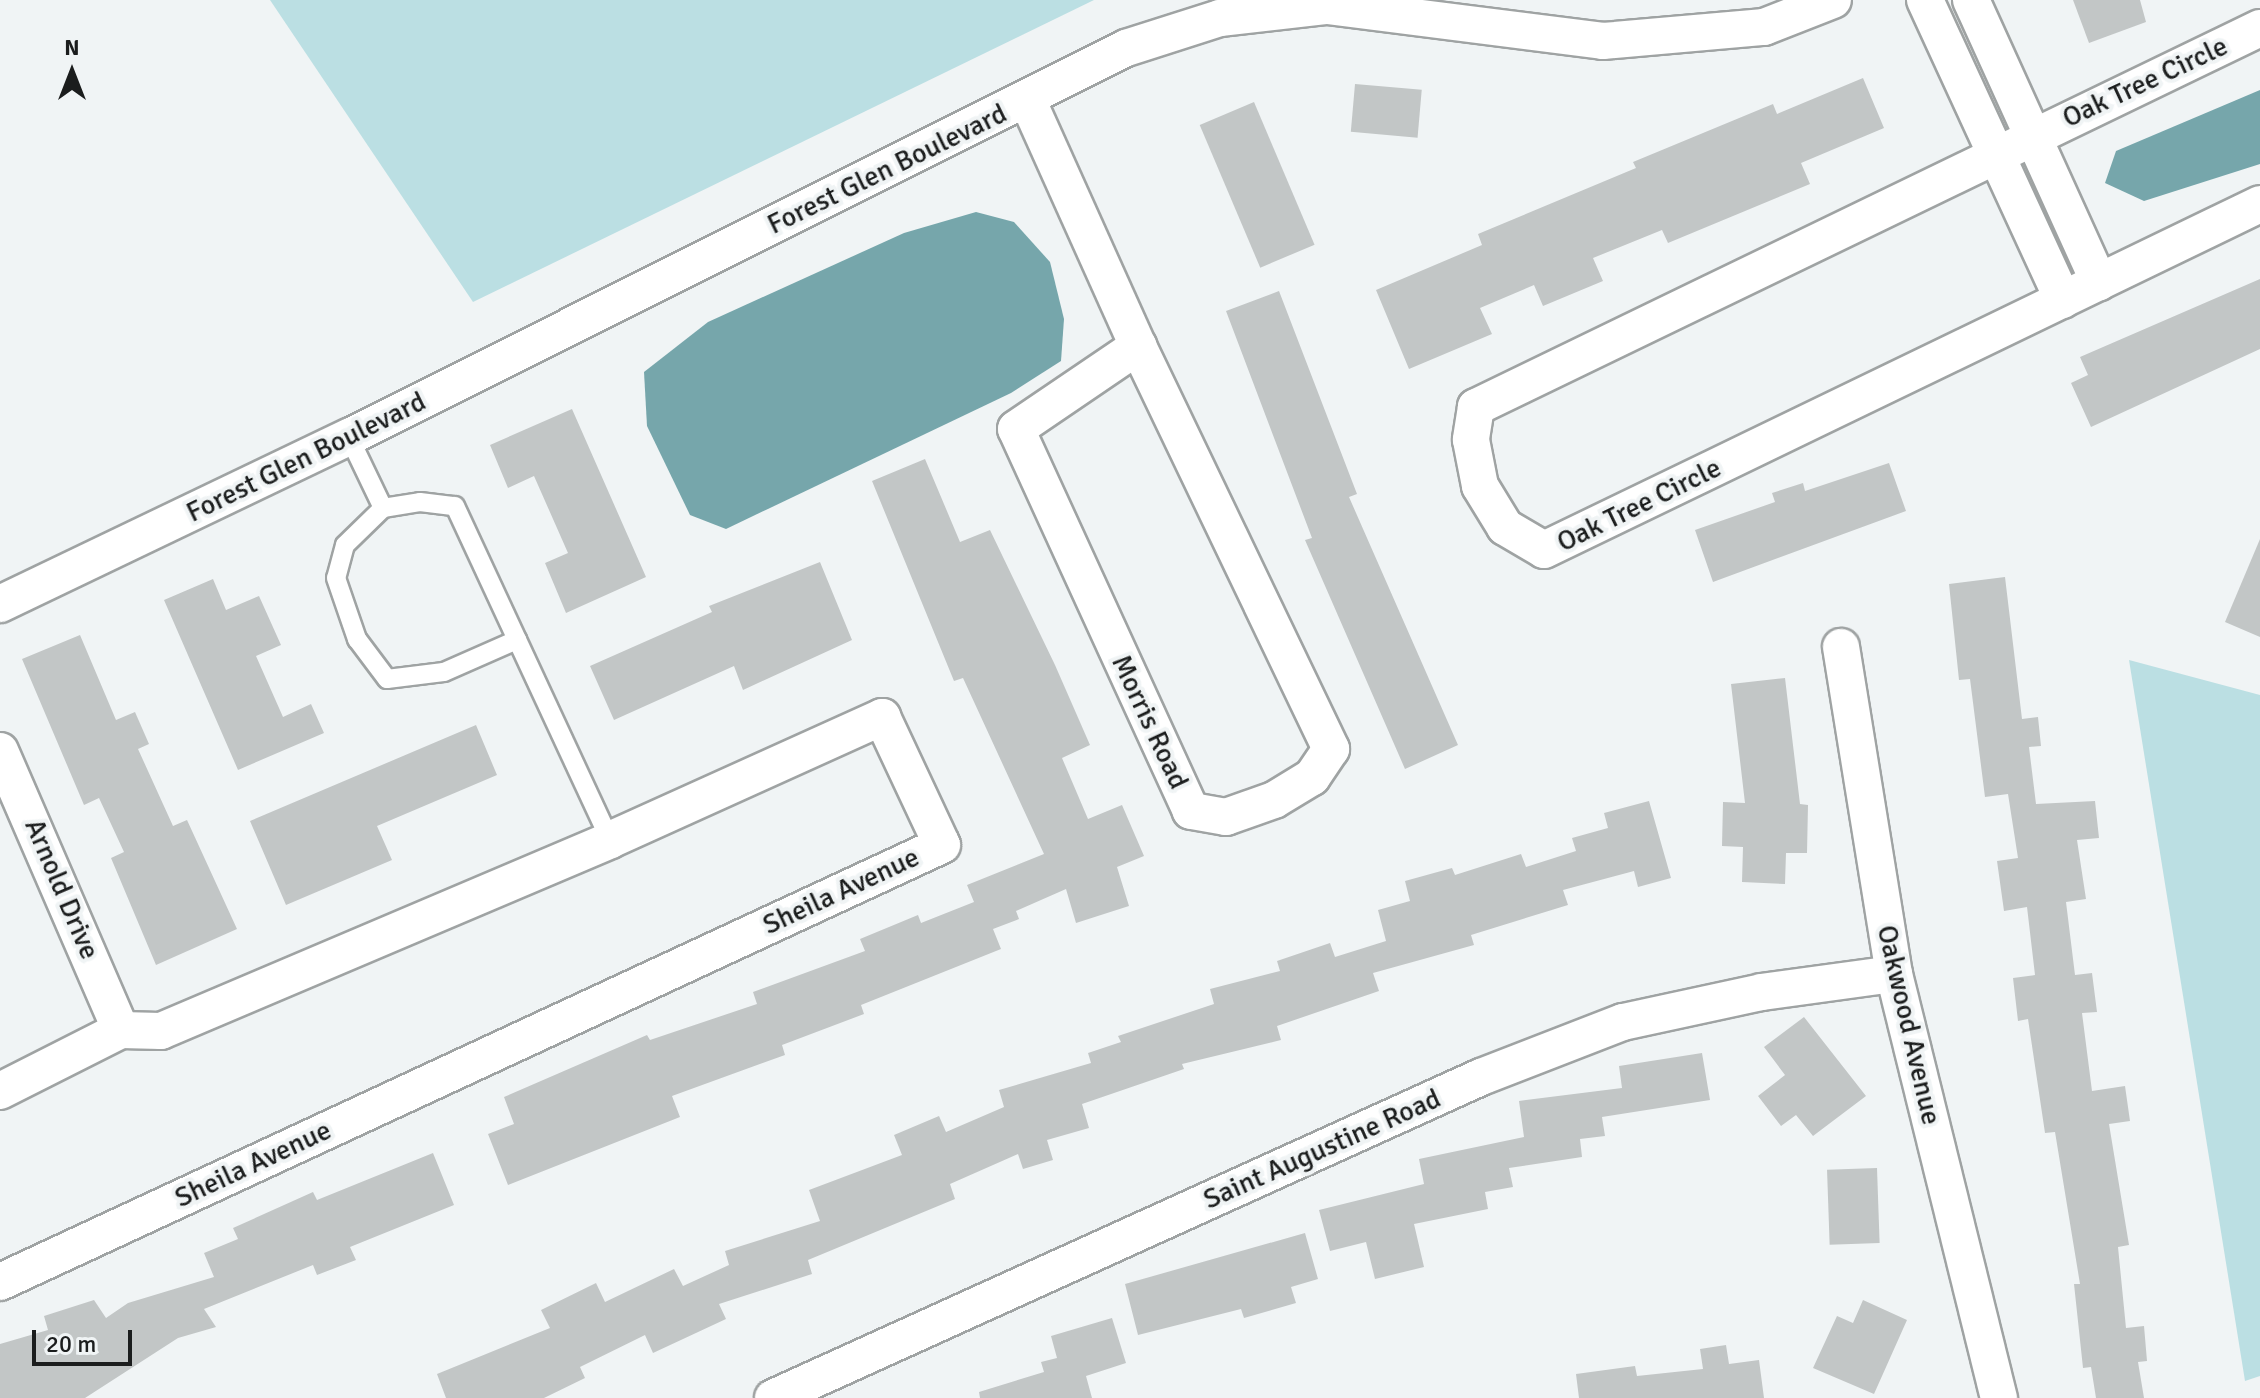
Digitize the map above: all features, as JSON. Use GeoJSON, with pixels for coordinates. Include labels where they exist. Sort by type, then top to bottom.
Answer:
{"type":"FeatureCollection","features":[{"type":"Feature","properties":{"kind":"street","name":"Forest Glen Boulevard"},"geometry":{"type":"LineString","coordinates":[[0,604],[349,437],[1126,48],[1220,18],[1327,6],[1603,41],[1764,27],[1833,0]]}},
{"type":"Feature","properties":{"kind":"street"},"geometry":{"type":"LineString","coordinates":[[1925,0],[2063,300]]}},
{"type":"Feature","properties":{"kind":"street","name":"Oak Tree Circle"},"geometry":{"type":"LineString","coordinates":[[1971,0],[2030,136],[2099,282]]}},
{"type":"Feature","properties":{"kind":"street","name":"Oak Tree Circle"},"geometry":{"type":"LineString","coordinates":[[2260,28],[1994,153],[1476,407],[1471,440],[1480,486],[1505,527],[1544,550],[2260,204]]}},
{"type":"Feature","properties":{"kind":"street","name":"Morris Road"},"geometry":{"type":"LineString","coordinates":[[1027,99],[1138,346],[1331,749],[1312,777],[1274,800],[1226,817],[1191,811],[1016,429],[1138,346]]}},
{"type":"Feature","properties":{"kind":"street","name":"Oakwood Avenue"},"geometry":{"type":"LineString","coordinates":[[1841,647],[1894,974],[1999,1398]]}},
{"type":"Feature","properties":{"kind":"street","name":"Sheila Avenue"},"geometry":{"type":"LineString","coordinates":[[0,1282],[942,845],[882,717],[610,840]]}},
{"type":"Feature","properties":{"kind":"street","name":"Arnold Drive"},"geometry":{"type":"LineString","coordinates":[[0,751],[121,1030]]}},
{"type":"Feature","properties":{"kind":"street"},"geometry":{"type":"LineString","coordinates":[[0,1091],[121,1030],[161,1031],[610,840]]}},
{"type":"Feature","properties":{"kind":"street","name":"Saint Augustine Road"},"geometry":{"type":"LineString","coordinates":[[773,1398],[1481,1077],[1623,1022],[1762,992],[1894,974]]}},
{"type":"Feature","properties":{"kind":"lane"},"geometry":{"type":"LineString","coordinates":[[349,437],[383,508]]}},
{"type":"Feature","properties":{"kind":"lane"},"geometry":{"type":"LineString","coordinates":[[517,640],[444,672],[387,679],[357,639],[336,578],[345,545],[383,508],[420,502],[455,506],[610,840]]}},
{"type":"Feature","properties":{"kind":"shaded area"},"geometry":{"type":"Polygon","coordinates":[[[270,0],[1094,0],[473,302],[270,0]]]}},
{"type":"Feature","properties":{"kind":"shaded area"},"geometry":{"type":"Polygon","coordinates":[[[2260,90],[2260,164],[2144,201],[2105,183],[2116,151],[2260,90]]]}},
{"type":"Feature","properties":{"kind":"shaded area"},"geometry":{"type":"Polygon","coordinates":[[[976,212],[1014,222],[1050,262],[1064,319],[1061,361],[1011,393],[726,529],[690,515],[647,426],[644,372],[708,322],[904,233],[976,212]]]}},
{"type":"Feature","properties":{"kind":"shaded area"},"geometry":{"type":"Polygon","coordinates":[[[2129,660],[2260,695],[2260,1376],[2245,1381],[2129,660]]]}},
{"type":"Feature","properties":{"kind":"building"},"geometry":{"type":"Polygon","coordinates":[[[2073,0],[2140,0],[2146,22],[2089,43],[2073,0]]]}},
{"type":"Feature","properties":{"kind":"building"},"geometry":{"type":"Polygon","coordinates":[[[1863,78],[1884,128],[1801,163],[1810,184],[1668,243],[1662,230],[1593,258],[1603,281],[1543,306],[1534,285],[1480,308],[1492,334],[1409,369],[1376,290],[1482,245],[1478,234],[1636,168],[1633,162],[1773,104],[1777,114],[1863,78]]]}},
{"type":"Feature","properties":{"kind":"building"},"geometry":{"type":"Polygon","coordinates":[[[1355,84],[1422,90],[1418,138],[1351,132],[1355,84]]]}},
{"type":"Feature","properties":{"kind":"building"},"geometry":{"type":"Polygon","coordinates":[[[1254,102],[1315,245],[1260,268],[1200,125],[1254,102]]]}},
{"type":"Feature","properties":{"kind":"building"},"geometry":{"type":"Polygon","coordinates":[[[2260,279],[2260,349],[2091,427],[2071,383],[2088,375],[2080,357],[2260,279]]]}},
{"type":"Feature","properties":{"kind":"building"},"geometry":{"type":"Polygon","coordinates":[[[1279,291],[1357,494],[1349,497],[1458,745],[1405,769],[1305,540],[1312,538],[1226,311],[1279,291]]]}},
{"type":"Feature","properties":{"kind":"building"},"geometry":{"type":"Polygon","coordinates":[[[572,409],[646,577],[566,613],[545,563],[568,553],[534,476],[508,488],[490,445],[572,409]]]}},
{"type":"Feature","properties":{"kind":"building"},"geometry":{"type":"Polygon","coordinates":[[[925,459],[960,542],[990,530],[1055,665],[1090,745],[1062,758],[1088,819],[1122,805],[1144,856],[1117,867],[1129,906],[1076,923],[1066,889],[1016,911],[1019,919],[993,929],[1001,949],[861,1005],[864,1014],[782,1045],[785,1055],[672,1096],[680,1117],[508,1185],[488,1134],[514,1124],[504,1097],[647,1035],[650,1040],[757,1004],[753,992],[865,951],[860,939],[918,915],[921,923],[974,902],[967,885],[1044,854],[963,678],[954,681],[872,481],[925,459]]]}},
{"type":"Feature","properties":{"kind":"building"},"geometry":{"type":"Polygon","coordinates":[[[1889,463],[1906,511],[1713,582],[1695,530],[1775,502],[1772,493],[1803,483],[1805,491],[1889,463]]]}},
{"type":"Feature","properties":{"kind":"building"},"geometry":{"type":"Polygon","coordinates":[[[2260,539],[2260,637],[2225,622],[2260,539]]]}},
{"type":"Feature","properties":{"kind":"building"},"geometry":{"type":"Polygon","coordinates":[[[820,562],[852,640],[743,690],[734,666],[614,720],[590,666],[712,612],[709,606],[820,562]]]}},
{"type":"Feature","properties":{"kind":"building"},"geometry":{"type":"Polygon","coordinates":[[[2005,577],[2022,719],[2038,717],[2041,746],[2029,747],[2036,804],[2095,801],[2099,838],[2077,840],[2086,899],[2066,902],[2075,975],[2092,973],[2097,1012],[2082,1013],[2092,1091],[2125,1086],[2130,1121],[2109,1124],[2129,1245],[2118,1247],[2126,1328],[2144,1326],[2147,1361],[2138,1362],[2144,1398],[2096,1398],[2091,1367],[2083,1368],[2074,1284],[2080,1284],[2055,1132],[2045,1133],[2028,1019],[2018,1021],[2013,978],[2035,975],[2027,907],[2004,911],[1997,861],[2018,858],[2008,794],[1985,797],[1970,679],[1959,680],[1949,584],[2005,577]]]}},
{"type":"Feature","properties":{"kind":"building"},"geometry":{"type":"Polygon","coordinates":[[[213,579],[226,610],[259,596],[281,645],[256,656],[283,717],[311,704],[324,733],[238,770],[164,600],[213,579]]]}},
{"type":"Feature","properties":{"kind":"building"},"geometry":{"type":"Polygon","coordinates":[[[80,635],[116,720],[135,712],[149,744],[138,749],[173,826],[187,820],[237,929],[156,965],[111,858],[124,852],[99,798],[84,805],[22,659],[80,635]]]}},
{"type":"Feature","properties":{"kind":"building"},"geometry":{"type":"Polygon","coordinates":[[[1785,678],[1800,804],[1808,805],[1807,853],[1786,853],[1785,884],[1742,882],[1743,847],[1722,846],[1723,802],[1745,803],[1731,684],[1785,678]]]}},
{"type":"Feature","properties":{"kind":"building"},"geometry":{"type":"Polygon","coordinates":[[[476,725],[497,775],[377,826],[392,860],[286,905],[250,821],[476,725]]]}},
{"type":"Feature","properties":{"kind":"building"},"geometry":{"type":"Polygon","coordinates":[[[1649,801],[1671,878],[1638,887],[1634,871],[1563,890],[1568,905],[1471,935],[1474,945],[1373,973],[1379,991],[1277,1026],[1281,1040],[1182,1064],[1184,1069],[1082,1104],[1089,1128],[1047,1140],[1053,1160],[1023,1169],[1018,1154],[950,1184],[955,1199],[808,1260],[812,1274],[719,1304],[726,1319],[653,1353],[645,1335],[580,1367],[585,1378],[544,1398],[446,1398],[437,1374],[550,1328],[541,1310],[596,1283],[605,1302],[674,1269],[683,1286],[729,1265],[725,1251],[820,1221],[809,1190],[902,1155],[894,1135],[939,1116],[946,1132],[1004,1107],[999,1090],[1091,1063],[1088,1053],[1121,1042],[1118,1036],[1214,1004],[1210,989],[1280,971],[1277,961],[1330,943],[1335,957],[1386,941],[1378,910],[1410,901],[1405,881],[1452,868],[1455,875],[1521,854],[1526,867],[1576,851],[1572,838],[1608,828],[1604,813],[1649,801]]]}},
{"type":"Feature","properties":{"kind":"building"},"geometry":{"type":"Polygon","coordinates":[[[1804,1017],[1866,1096],[1813,1136],[1796,1115],[1781,1126],[1758,1096],[1785,1075],[1764,1047],[1804,1017]]]}},
{"type":"Feature","properties":{"kind":"building"},"geometry":{"type":"Polygon","coordinates":[[[1702,1053],[1710,1100],[1602,1117],[1605,1136],[1580,1139],[1582,1157],[1509,1168],[1513,1187],[1485,1192],[1488,1209],[1414,1224],[1424,1267],[1375,1279],[1366,1242],[1330,1251],[1319,1210],[1424,1184],[1419,1159],[1524,1137],[1519,1101],[1622,1088],[1619,1066],[1702,1053]]]}},
{"type":"Feature","properties":{"kind":"building"},"geometry":{"type":"Polygon","coordinates":[[[433,1153],[454,1205],[350,1247],[356,1260],[317,1275],[313,1265],[204,1309],[216,1327],[178,1338],[85,1398],[0,1398],[0,1344],[48,1330],[44,1316],[94,1300],[106,1318],[128,1303],[214,1277],[204,1253],[238,1239],[233,1228],[313,1192],[317,1200],[433,1153]]]}},
{"type":"Feature","properties":{"kind":"building"},"geometry":{"type":"Polygon","coordinates":[[[1877,1168],[1880,1243],[1830,1245],[1827,1170],[1877,1168]]]}},
{"type":"Feature","properties":{"kind":"building"},"geometry":{"type":"Polygon","coordinates":[[[1305,1233],[1318,1279],[1291,1287],[1296,1303],[1244,1318],[1241,1309],[1138,1335],[1125,1284],[1305,1233]]]}},
{"type":"Feature","properties":{"kind":"building"},"geometry":{"type":"Polygon","coordinates":[[[1863,1300],[1907,1320],[1874,1394],[1813,1368],[1837,1316],[1853,1323],[1863,1300]]]}},
{"type":"Feature","properties":{"kind":"building"},"geometry":{"type":"Polygon","coordinates":[[[1112,1318],[1126,1363],[1086,1376],[1092,1398],[980,1398],[979,1392],[1044,1372],[1041,1362],[1057,1358],[1051,1336],[1112,1318]]]}},
{"type":"Feature","properties":{"kind":"building"},"geometry":{"type":"Polygon","coordinates":[[[1726,1345],[1729,1364],[1759,1360],[1764,1398],[1579,1398],[1576,1374],[1635,1366],[1637,1376],[1703,1369],[1700,1349],[1726,1345]]]}}]}
